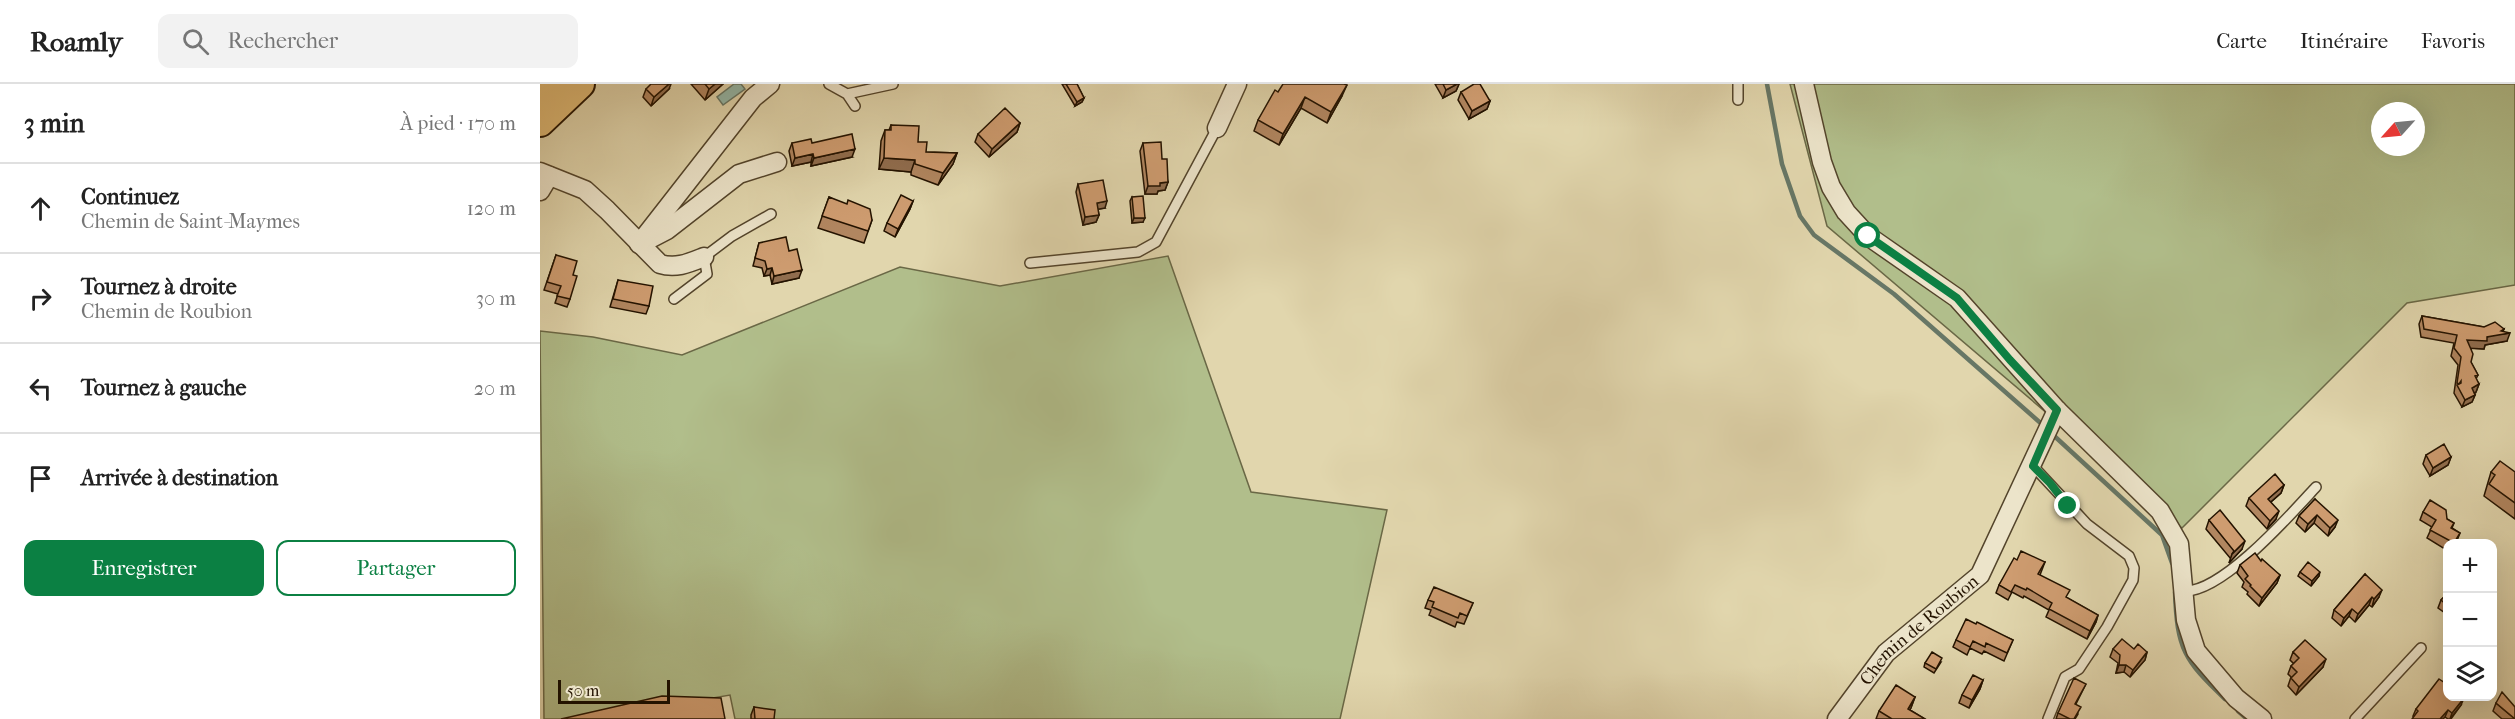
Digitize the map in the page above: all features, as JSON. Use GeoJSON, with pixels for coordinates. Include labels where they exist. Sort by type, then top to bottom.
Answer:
{"type":"FeatureCollection","features":[{"type":"Feature","properties":{"kind":"main road"},"geometry":{"type":"LineString","coordinates":[[540,90],[546,84]]}},
{"type":"Feature","properties":{"kind":"main road"},"geometry":{"type":"LineString","coordinates":[[540,122],[580,84]]}},
{"type":"Feature","properties":{"kind":"street"},"geometry":{"type":"LineString","coordinates":[[639,244],[753,98],[770,84]]}},
{"type":"Feature","properties":{"kind":"street"},"geometry":{"type":"LineString","coordinates":[[1217,128],[1237,84]]}},
{"type":"Feature","properties":{"kind":"street"},"geometry":{"type":"LineString","coordinates":[[1804,84],[1822,162],[1831,187],[1846,212],[1868,236],[1957,298],[2010,360],[2054,417],[2160,511],[2179,544],[2186,620],[2196,651],[2236,699],[2262,719]]}},
{"type":"Feature","properties":{"kind":"street"},"geometry":{"type":"LineString","coordinates":[[639,244],[667,230],[739,174],[777,162]]}},
{"type":"Feature","properties":{"kind":"street"},"geometry":{"type":"LineString","coordinates":[[543,180],[585,190],[608,210],[660,264],[669,267],[682,265],[704,257]]}},
{"type":"Feature","properties":{"kind":"street","name":"Chemin de Roubion"},"geometry":{"type":"LineString","coordinates":[[1837,719],[1886,653],[1980,575],[2054,417]]}},
{"type":"Feature","properties":{"kind":"lane"},"geometry":{"type":"LineString","coordinates":[[829,84],[847,94],[855,106]]}},
{"type":"Feature","properties":{"kind":"lane"},"geometry":{"type":"LineString","coordinates":[[847,94],[892,84]]}},
{"type":"Feature","properties":{"kind":"lane"},"geometry":{"type":"LineString","coordinates":[[1738,84],[1738,100]]}},
{"type":"Feature","properties":{"kind":"lane"},"geometry":{"type":"LineString","coordinates":[[1030,263],[1138,252],[1156,242],[1217,128]]}},
{"type":"Feature","properties":{"kind":"lane"},"geometry":{"type":"LineString","coordinates":[[674,299],[706,274],[704,257],[732,236],[771,214]]}},
{"type":"Feature","properties":{"kind":"lane"},"geometry":{"type":"LineString","coordinates":[[2033,466],[2087,525],[2129,556],[2134,568],[2133,580],[2107,627],[2079,669],[2065,677],[2048,719]]}},
{"type":"Feature","properties":{"kind":"lane"},"geometry":{"type":"LineString","coordinates":[[2184,591],[2201,588],[2250,556],[2316,487]]}},
{"type":"Feature","properties":{"kind":"lane"},"geometry":{"type":"LineString","coordinates":[[2355,719],[2421,648]]}},
{"type":"Feature","properties":{"kind":"green space"},"geometry":{"type":"Polygon","coordinates":[[[1790,84],[2515,84],[2515,285],[2407,303],[2182,528],[1827,226],[1790,84]]]}},
{"type":"Feature","properties":{"kind":"green space"},"geometry":{"type":"Polygon","coordinates":[[[1168,256],[1251,492],[1387,510],[1340,719],[735,719],[730,695],[588,719],[544,719],[540,331],[593,337],[682,355],[900,267],[1000,286],[1168,256]]]}},
{"type":"Feature","properties":{"kind":"shaded area"},"geometry":{"type":"Polygon","coordinates":[[[734,84],[741,84],[745,89],[723,105],[717,97],[734,84]]]}},
{"type":"Feature","properties":{"kind":"building"},"geometry":{"type":"Polygon","coordinates":[[[651,84],[669,84],[654,97],[646,89],[651,84]]]}},
{"type":"Feature","properties":{"kind":"building"},"geometry":{"type":"Polygon","coordinates":[[[705,84],[715,84],[709,89],[705,84]]]}},
{"type":"Feature","properties":{"kind":"building"},"geometry":{"type":"Polygon","coordinates":[[[1066,84],[1077,84],[1084,98],[1077,102],[1066,84]]]}},
{"type":"Feature","properties":{"kind":"building"},"geometry":{"type":"Polygon","coordinates":[[[1283,84],[1347,85],[1331,112],[1305,97],[1283,134],[1258,120],[1275,90],[1278,92],[1283,84]]]}},
{"type":"Feature","properties":{"kind":"building"},"geometry":{"type":"Polygon","coordinates":[[[1443,84],[1457,84],[1446,90],[1443,84]]]}},
{"type":"Feature","properties":{"kind":"building"},"geometry":{"type":"Polygon","coordinates":[[[1474,84],[1480,84],[1490,101],[1472,111],[1461,92],[1474,84]]]}},
{"type":"Feature","properties":{"kind":"building"},"geometry":{"type":"Polygon","coordinates":[[[1005,108],[1020,123],[992,149],[978,134],[1005,108]]]}},
{"type":"Feature","properties":{"kind":"building"},"geometry":{"type":"Polygon","coordinates":[[[891,125],[919,126],[918,142],[927,142],[926,152],[957,153],[943,173],[915,164],[915,160],[884,158],[885,130],[891,130],[891,125]]]}},
{"type":"Feature","properties":{"kind":"building"},"geometry":{"type":"Polygon","coordinates":[[[852,134],[855,149],[814,158],[813,154],[795,158],[792,143],[811,139],[812,143],[852,134]]]}},
{"type":"Feature","properties":{"kind":"building"},"geometry":{"type":"Polygon","coordinates":[[[1161,142],[1162,159],[1167,159],[1168,182],[1160,183],[1160,186],[1148,186],[1143,143],[1161,142]]]}},
{"type":"Feature","properties":{"kind":"building"},"geometry":{"type":"Polygon","coordinates":[[[1103,180],[1107,201],[1097,203],[1099,215],[1085,217],[1078,184],[1103,180]]]}},
{"type":"Feature","properties":{"kind":"building"},"geometry":{"type":"Polygon","coordinates":[[[901,195],[913,201],[898,229],[887,223],[901,195]]]}},
{"type":"Feature","properties":{"kind":"building"},"geometry":{"type":"Polygon","coordinates":[[[1143,196],[1145,218],[1134,218],[1132,197],[1143,196]]]}},
{"type":"Feature","properties":{"kind":"building"},"geometry":{"type":"Polygon","coordinates":[[[829,197],[847,204],[848,200],[870,209],[872,220],[868,231],[822,216],[829,197]]]}},
{"type":"Feature","properties":{"kind":"building"},"geometry":{"type":"Polygon","coordinates":[[[786,237],[789,251],[797,249],[802,270],[774,276],[772,268],[767,269],[765,261],[755,258],[759,243],[786,237]]]}},
{"type":"Feature","properties":{"kind":"building"},"geometry":{"type":"Polygon","coordinates":[[[556,255],[577,261],[573,275],[577,276],[570,299],[557,296],[561,286],[547,282],[556,255]]]}},
{"type":"Feature","properties":{"kind":"building"},"geometry":{"type":"Polygon","coordinates":[[[618,280],[653,286],[649,306],[613,299],[618,280]]]}},
{"type":"Feature","properties":{"kind":"building"},"geometry":{"type":"Polygon","coordinates":[[[2422,316],[2484,327],[2495,322],[2504,329],[2501,331],[2510,333],[2487,337],[2487,341],[2467,340],[2473,354],[2471,362],[2478,375],[2475,376],[2479,384],[2472,388],[2475,395],[2465,400],[2457,385],[2459,384],[2457,383],[2461,357],[2454,348],[2457,335],[2424,329],[2422,316]]]}},
{"type":"Feature","properties":{"kind":"building"},"geometry":{"type":"Polygon","coordinates":[[[2444,444],[2451,457],[2433,468],[2426,455],[2444,444]]]}},
{"type":"Feature","properties":{"kind":"building"},"geometry":{"type":"Polygon","coordinates":[[[2500,461],[2515,472],[2515,503],[2489,484],[2495,475],[2491,472],[2500,461]]]}},
{"type":"Feature","properties":{"kind":"building"},"geometry":{"type":"Polygon","coordinates":[[[2275,474],[2284,485],[2268,499],[2279,511],[2270,521],[2249,498],[2275,474]]]}},
{"type":"Feature","properties":{"kind":"building"},"geometry":{"type":"Polygon","coordinates":[[[2315,499],[2338,520],[2330,528],[2317,515],[2308,524],[2299,516],[2315,499]]]}},
{"type":"Feature","properties":{"kind":"building"},"geometry":{"type":"Polygon","coordinates":[[[2430,500],[2446,510],[2447,519],[2454,523],[2451,528],[2460,533],[2456,539],[2447,539],[2430,530],[2436,520],[2423,512],[2430,500]]]}},
{"type":"Feature","properties":{"kind":"building"},"geometry":{"type":"Polygon","coordinates":[[[2220,510],[2245,541],[2232,554],[2234,551],[2209,520],[2220,510]]]}},
{"type":"Feature","properties":{"kind":"building"},"geometry":{"type":"Polygon","coordinates":[[[2021,551],[2045,562],[2038,574],[2070,590],[2066,597],[2098,615],[2090,631],[2049,609],[2052,603],[2027,588],[2026,590],[2015,585],[2011,592],[1999,585],[2014,558],[2017,560],[2021,551]]]}},
{"type":"Feature","properties":{"kind":"building"},"geometry":{"type":"Polygon","coordinates":[[[2255,553],[2261,561],[2262,559],[2280,575],[2262,598],[2245,579],[2248,576],[2240,565],[2255,553]]]}},
{"type":"Feature","properties":{"kind":"building"},"geometry":{"type":"Polygon","coordinates":[[[2308,562],[2320,572],[2312,581],[2300,572],[2308,562]]]}},
{"type":"Feature","properties":{"kind":"building"},"geometry":{"type":"Polygon","coordinates":[[[2365,574],[2382,590],[2374,599],[2372,597],[2358,614],[2352,609],[2344,618],[2334,610],[2365,574]]]}},
{"type":"Feature","properties":{"kind":"building"},"geometry":{"type":"Polygon","coordinates":[[[1434,587],[1473,603],[1467,616],[1460,613],[1458,618],[1432,607],[1434,602],[1428,600],[1434,587]]]}},
{"type":"Feature","properties":{"kind":"building"},"geometry":{"type":"Polygon","coordinates":[[[1966,619],[2013,640],[2007,653],[1986,643],[1985,647],[1973,641],[1970,647],[1956,640],[1966,619]]]}},
{"type":"Feature","properties":{"kind":"building"},"geometry":{"type":"Polygon","coordinates":[[[2122,639],[2134,649],[2138,644],[2147,652],[2133,670],[2126,665],[2119,665],[2120,655],[2113,649],[2122,639]]]}},
{"type":"Feature","properties":{"kind":"building"},"geometry":{"type":"Polygon","coordinates":[[[2305,640],[2326,659],[2299,687],[2291,678],[2297,672],[2291,666],[2299,658],[2293,652],[2305,640]]]}},
{"type":"Feature","properties":{"kind":"building"},"geometry":{"type":"Polygon","coordinates":[[[1932,652],[1942,658],[1936,669],[1925,663],[1932,652]]]}},
{"type":"Feature","properties":{"kind":"building"},"geometry":{"type":"Polygon","coordinates":[[[1973,675],[1983,680],[1972,700],[1962,695],[1973,675]]]}},
{"type":"Feature","properties":{"kind":"building"},"geometry":{"type":"Polygon","coordinates":[[[2074,678],[2086,684],[2075,704],[2081,707],[2074,719],[2070,719],[2058,713],[2074,678]]]}},
{"type":"Feature","properties":{"kind":"building"},"geometry":{"type":"Polygon","coordinates":[[[2439,679],[2443,682],[2443,701],[2462,701],[2452,713],[2448,710],[2440,719],[2412,719],[2418,711],[2416,709],[2439,679]]]}},
{"type":"Feature","properties":{"kind":"building"},"geometry":{"type":"Polygon","coordinates":[[[1896,685],[1915,697],[1908,709],[1925,719],[1892,719],[1879,711],[1896,685]]]}},
{"type":"Feature","properties":{"kind":"building"},"geometry":{"type":"Polygon","coordinates":[[[2502,692],[2515,707],[2515,719],[2496,703],[2502,692]]]}},
{"type":"Feature","properties":{"kind":"building"},"geometry":{"type":"Polygon","coordinates":[[[662,696],[721,698],[725,719],[561,719],[662,696]]]}},
{"type":"Feature","properties":{"kind":"building"},"geometry":{"type":"Polygon","coordinates":[[[754,707],[775,710],[774,719],[755,719],[754,707]]]}},
{"type":"Feature","properties":{"kind":"waterway"},"geometry":{"type":"LineString","coordinates":[[1767,84],[1782,164],[1800,216],[1814,235],[1894,294],[2045,427]]}},
{"type":"Feature","properties":{"kind":"waterway"},"geometry":{"type":"LineString","coordinates":[[2051,433],[2162,535],[2172,563]]}},
{"type":"Feature","properties":{"kind":"waterway"},"geometry":{"type":"LineString","coordinates":[[2175,592],[2178,627],[2185,652],[2200,674],[2225,699]]}},
{"type":"Feature","properties":{"kind":"waterway"},"geometry":{"type":"LineString","coordinates":[[2238,711],[2247,719]]}},
{"type":"Feature","properties":{"kind":"route"},"geometry":{"type":"LineString","coordinates":[[1868,236],[1912,269],[1957,298],[2057,410],[2033,466],[2068,506]]}}]}
